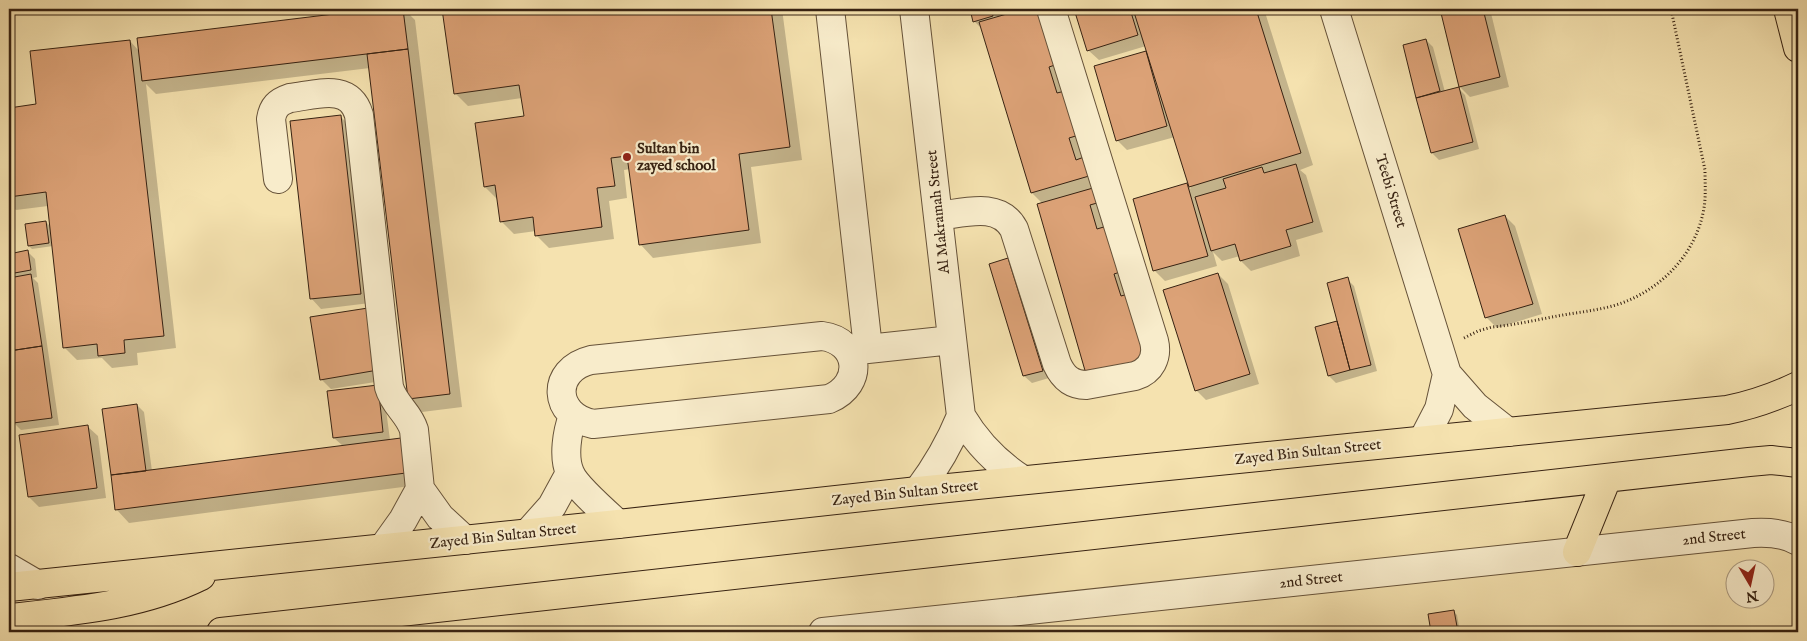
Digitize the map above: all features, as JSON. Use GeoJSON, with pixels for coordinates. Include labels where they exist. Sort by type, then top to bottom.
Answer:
{"type":"FeatureCollection","features":[{"type":"Feature","properties":{"kind":"main road"},"geometry":{"type":"LineString","coordinates":[[1788,9],[1798,48]]}},
{"type":"Feature","properties":{"kind":"main road","name":"Zayed Bin Sultan Street"},"geometry":{"type":"LineString","coordinates":[[16,582],[220,566],[1023,480],[1727,410],[1768,399],[1798,386]]}},
{"type":"Feature","properties":{"kind":"main road"},"geometry":{"type":"LineString","coordinates":[[221,632],[1749,462],[1770,460],[1798,463]]}},
{"type":"Feature","properties":{"kind":"main road"},"geometry":{"type":"LineString","coordinates":[[1577,552],[1607,478]]}},
{"type":"Feature","properties":{"kind":"main road"},"geometry":{"type":"LineString","coordinates":[[9,618],[88,609],[144,598],[170,589],[220,566]]}},
{"type":"Feature","properties":{"kind":"street"},"geometry":{"type":"LineString","coordinates":[[830,9],[858,350],[853,360],[854,370],[852,379],[839,395],[829,399],[593,424],[582,422],[572,416],[565,408],[562,398],[562,387],[565,377],[571,368],[586,361],[822,336],[832,338],[858,350],[952,340]]}},
{"type":"Feature","properties":{"kind":"street","name":"Al Makramah Street"},"geometry":{"type":"LineString","coordinates":[[914,9],[961,416],[987,453],[1007,471],[1023,480]]}},
{"type":"Feature","properties":{"kind":"street"},"geometry":{"type":"LineString","coordinates":[[938,216],[990,211],[1004,216],[1010,221],[1057,364],[1065,377],[1071,382],[1086,385],[1135,376],[1142,374],[1153,363],[1156,348],[1154,340],[1051,9]]}},
{"type":"Feature","properties":{"kind":"street","name":"Teebi Street"},"geometry":{"type":"LineString","coordinates":[[1334,9],[1444,364],[1474,406],[1508,432]]}},
{"type":"Feature","properties":{"kind":"street"},"geometry":{"type":"LineString","coordinates":[[278,179],[271,119],[276,105],[290,98],[337,92],[352,100],[357,107],[359,115],[389,388],[395,402],[411,421],[414,430],[420,489],[440,516],[465,540]]}},
{"type":"Feature","properties":{"kind":"street"},"geometry":{"type":"LineString","coordinates":[[1423,440],[1439,409],[1444,364]]}},
{"type":"Feature","properties":{"kind":"street"},"geometry":{"type":"LineString","coordinates":[[572,416],[566,441],[570,474],[618,524]]}},
{"type":"Feature","properties":{"kind":"street"},"geometry":{"type":"LineString","coordinates":[[918,491],[942,455],[961,416]]}},
{"type":"Feature","properties":{"kind":"street"},"geometry":{"type":"LineString","coordinates":[[528,533],[552,506],[570,474]]}},
{"type":"Feature","properties":{"kind":"street"},"geometry":{"type":"LineString","coordinates":[[383,548],[403,520],[420,489]]}},
{"type":"Feature","properties":{"kind":"street","name":"2nd Street"},"geometry":{"type":"LineString","coordinates":[[823,632],[1753,533],[1768,532],[1798,541]]}},
{"type":"Feature","properties":{"kind":"path"},"geometry":{"type":"LineString","coordinates":[[1444,364],[1465,337],[1485,329],[1614,306],[1634,299],[1652,289],[1668,276],[1682,260],[1692,244],[1699,226],[1704,208],[1706,189],[1705,170],[1671,9]]}},
{"type":"Feature","properties":{"kind":"building"},"geometry":{"type":"Polygon","coordinates":[[[375,9],[403,9],[408,49],[142,81],[137,38],[375,9]]]}},
{"type":"Feature","properties":{"kind":"building"},"geometry":{"type":"Polygon","coordinates":[[[442,9],[771,9],[790,147],[739,154],[749,230],[639,245],[627,156],[611,158],[615,186],[597,188],[602,227],[535,236],[533,217],[500,222],[495,185],[484,187],[475,123],[524,116],[519,85],[454,94],[442,9]]]}},
{"type":"Feature","properties":{"kind":"building"},"geometry":{"type":"Polygon","coordinates":[[[970,9],[996,9],[991,10],[993,16],[973,22],[970,9]]]}},
{"type":"Feature","properties":{"kind":"building"},"geometry":{"type":"Polygon","coordinates":[[[1024,9],[1038,9],[1055,65],[1049,67],[1057,93],[1065,91],[1079,135],[1069,138],[1076,160],[1084,157],[1089,176],[1031,193],[979,22],[1024,9]]]}},
{"type":"Feature","properties":{"kind":"building"},"geometry":{"type":"Polygon","coordinates":[[[1074,9],[1130,9],[1138,35],[1087,51],[1074,9]]]}},
{"type":"Feature","properties":{"kind":"building"},"geometry":{"type":"Polygon","coordinates":[[[1133,9],[1256,9],[1301,153],[1189,187],[1133,9]]]}},
{"type":"Feature","properties":{"kind":"building"},"geometry":{"type":"Polygon","coordinates":[[[1440,9],[1483,9],[1500,77],[1459,87],[1440,9]]]}},
{"type":"Feature","properties":{"kind":"building"},"geometry":{"type":"Polygon","coordinates":[[[1426,39],[1440,91],[1416,98],[1403,45],[1426,39]]]}},
{"type":"Feature","properties":{"kind":"building"},"geometry":{"type":"Polygon","coordinates":[[[130,40],[164,336],[124,340],[125,353],[98,356],[97,344],[63,348],[46,192],[9,197],[9,108],[36,104],[30,51],[130,40]]]}},
{"type":"Feature","properties":{"kind":"building"},"geometry":{"type":"Polygon","coordinates":[[[408,49],[450,394],[408,399],[367,54],[408,49]]]}},
{"type":"Feature","properties":{"kind":"building"},"geometry":{"type":"Polygon","coordinates":[[[1146,51],[1167,126],[1116,141],[1094,66],[1146,51]]]}},
{"type":"Feature","properties":{"kind":"building"},"geometry":{"type":"Polygon","coordinates":[[[1459,87],[1473,142],[1431,153],[1416,98],[1459,87]]]}},
{"type":"Feature","properties":{"kind":"building"},"geometry":{"type":"Polygon","coordinates":[[[341,115],[361,294],[310,299],[290,121],[341,115]]]}},
{"type":"Feature","properties":{"kind":"building"},"geometry":{"type":"Polygon","coordinates":[[[1296,164],[1313,222],[1286,230],[1291,246],[1240,261],[1235,244],[1211,251],[1195,197],[1226,188],[1223,179],[1262,167],[1264,173],[1296,164]]]}},
{"type":"Feature","properties":{"kind":"building"},"geometry":{"type":"Polygon","coordinates":[[[1187,183],[1208,256],[1153,271],[1133,199],[1187,183]]]}},
{"type":"Feature","properties":{"kind":"building"},"geometry":{"type":"Polygon","coordinates":[[[1093,188],[1097,203],[1090,205],[1097,229],[1107,226],[1120,272],[1114,274],[1121,296],[1128,294],[1147,360],[1086,374],[1037,204],[1093,188]]]}},
{"type":"Feature","properties":{"kind":"building"},"geometry":{"type":"Polygon","coordinates":[[[1505,215],[1533,304],[1485,318],[1458,229],[1505,215]]]}},
{"type":"Feature","properties":{"kind":"building"},"geometry":{"type":"Polygon","coordinates":[[[46,221],[49,243],[28,246],[25,224],[46,221]]]}},
{"type":"Feature","properties":{"kind":"building"},"geometry":{"type":"Polygon","coordinates":[[[28,250],[31,270],[9,274],[9,254],[28,250]]]}},
{"type":"Feature","properties":{"kind":"building"},"geometry":{"type":"Polygon","coordinates":[[[1008,258],[1043,371],[1023,376],[989,264],[1008,258]]]}},
{"type":"Feature","properties":{"kind":"building"},"geometry":{"type":"Polygon","coordinates":[[[1218,273],[1250,374],[1195,391],[1163,290],[1218,273]]]}},
{"type":"Feature","properties":{"kind":"building"},"geometry":{"type":"Polygon","coordinates":[[[31,274],[42,346],[9,351],[9,278],[31,274]]]}},
{"type":"Feature","properties":{"kind":"building"},"geometry":{"type":"Polygon","coordinates":[[[1348,277],[1371,365],[1350,370],[1327,283],[1348,277]]]}},
{"type":"Feature","properties":{"kind":"building"},"geometry":{"type":"Polygon","coordinates":[[[368,308],[378,370],[320,380],[310,317],[368,308]]]}},
{"type":"Feature","properties":{"kind":"building"},"geometry":{"type":"Polygon","coordinates":[[[1337,321],[1350,370],[1328,376],[1315,327],[1337,321]]]}},
{"type":"Feature","properties":{"kind":"building"},"geometry":{"type":"Polygon","coordinates":[[[42,346],[52,418],[13,423],[9,397],[9,351],[42,346]]]}},
{"type":"Feature","properties":{"kind":"building"},"geometry":{"type":"Polygon","coordinates":[[[378,385],[383,432],[333,438],[327,391],[378,385]]]}},
{"type":"Feature","properties":{"kind":"building"},"geometry":{"type":"Polygon","coordinates":[[[137,404],[146,471],[111,475],[102,409],[137,404]]]}},
{"type":"Feature","properties":{"kind":"building"},"geometry":{"type":"Polygon","coordinates":[[[88,425],[97,488],[28,497],[19,435],[88,425]]]}},
{"type":"Feature","properties":{"kind":"building"},"geometry":{"type":"Polygon","coordinates":[[[401,438],[406,473],[115,510],[111,475],[401,438]]]}},
{"type":"Feature","properties":{"kind":"building"},"geometry":{"type":"Polygon","coordinates":[[[1454,610],[1458,632],[1431,632],[1428,614],[1454,610]]]}},
{"type":"Feature","properties":{"kind":"place","name":"Sultan bin zayed school"},"geometry":{"type":"Point","coordinates":[627,157]}}]}
